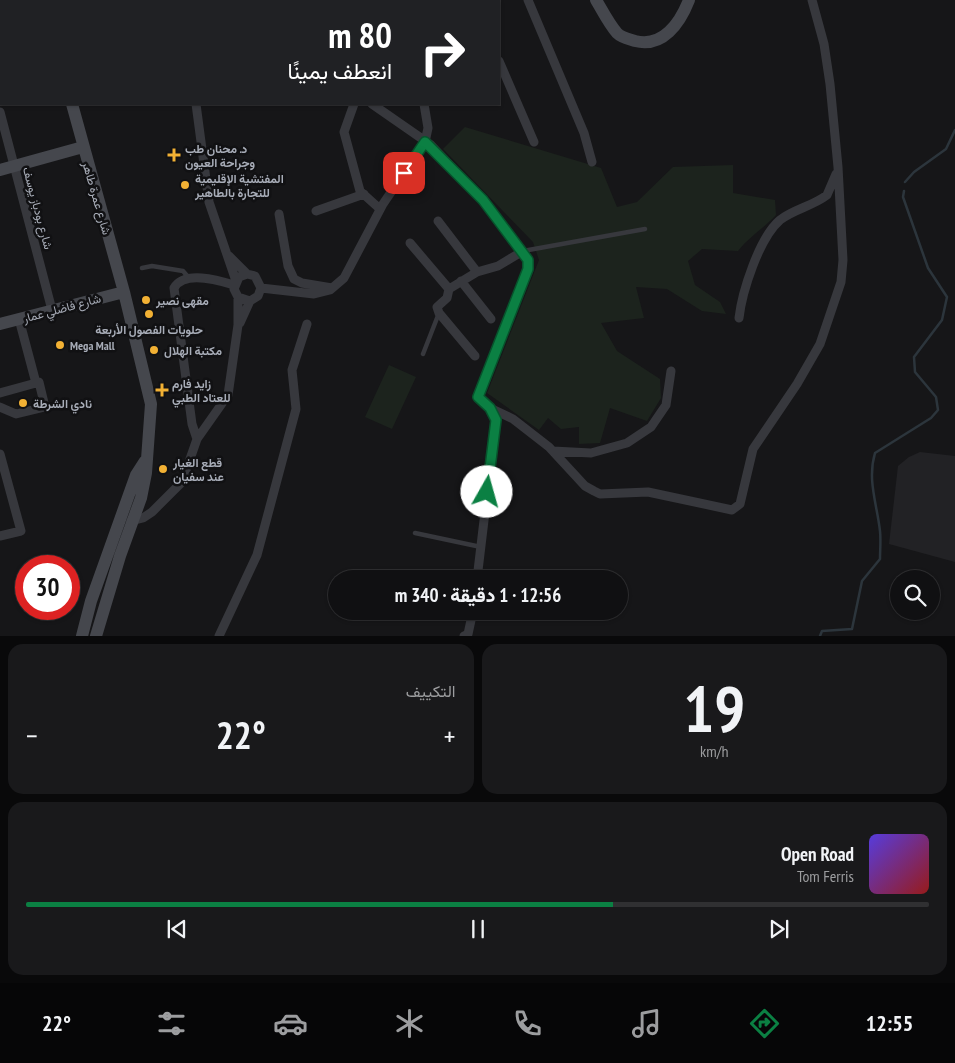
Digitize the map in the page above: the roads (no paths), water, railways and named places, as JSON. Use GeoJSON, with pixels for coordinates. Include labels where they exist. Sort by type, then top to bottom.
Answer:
{"type":"FeatureCollection","features":[{"type":"Feature","properties":{"kind":"main road"},"geometry":{"type":"LineString","coordinates":[[596,0],[618,33],[627,39],[639,42],[663,38],[679,22],[689,0]]}},
{"type":"Feature","properties":{"kind":"main road","name":"شارع عمرة طاهر"},"geometry":{"type":"LineString","coordinates":[[72,105],[124,292],[150,395],[151,413],[145,461],[136,475],[127,521]]}},
{"type":"Feature","properties":{"kind":"main road"},"geometry":{"type":"LineString","coordinates":[[0,170],[83,147]]}},
{"type":"Feature","properties":{"kind":"main road","name":"شارع فاضلي عمار"},"geometry":{"type":"LineString","coordinates":[[0,324],[124,292]]}},
{"type":"Feature","properties":{"kind":"main road"},"geometry":{"type":"LineString","coordinates":[[82,636],[91,601],[127,521]]}},
{"type":"Feature","properties":{"kind":"main road"},"geometry":{"type":"LineString","coordinates":[[96,636],[120,556],[127,521]]}},
{"type":"Feature","properties":{"kind":"street"},"geometry":{"type":"LineString","coordinates":[[528,0],[584,133],[592,162]]}},
{"type":"Feature","properties":{"kind":"street"},"geometry":{"type":"LineString","coordinates":[[373,105],[425,142],[483,200],[528,260],[528,269],[478,397],[490,408],[512,419],[553,451],[586,486],[600,494],[648,492],[732,510],[740,504],[753,449],[820,344],[842,282],[844,260],[838,167],[824,44],[812,0]]}},
{"type":"Feature","properties":{"kind":"street"},"geometry":{"type":"LineString","coordinates":[[500,63],[534,142]]}},
{"type":"Feature","properties":{"kind":"street"},"geometry":{"type":"LineString","coordinates":[[127,521],[152,512],[182,482],[197,439],[228,394],[238,325],[238,297],[226,252],[209,202],[196,105]]}},
{"type":"Feature","properties":{"kind":"street"},"geometry":{"type":"LineString","coordinates":[[354,105],[344,132],[360,191],[380,209]]}},
{"type":"Feature","properties":{"kind":"street"},"geometry":{"type":"LineString","coordinates":[[261,288],[314,294],[332,288],[344,278],[380,209],[425,142],[428,128],[424,105]]}},
{"type":"Feature","properties":{"kind":"street","name":"شارع بودباز يوسف"},"geometry":{"type":"LineString","coordinates":[[0,112],[52,310]]}},
{"type":"Feature","properties":{"kind":"street"},"geometry":{"type":"LineString","coordinates":[[739,318],[748,279],[768,235],[778,221],[788,214],[827,195],[838,167]]}},
{"type":"Feature","properties":{"kind":"street"},"geometry":{"type":"LineString","coordinates":[[316,210],[364,194]]}},
{"type":"Feature","properties":{"kind":"street"},"geometry":{"type":"LineString","coordinates":[[279,214],[288,266],[294,278],[302,283],[332,288]]}},
{"type":"Feature","properties":{"kind":"street"},"geometry":{"type":"LineString","coordinates":[[438,221],[476,272]]}},
{"type":"Feature","properties":{"kind":"street"},"geometry":{"type":"LineString","coordinates":[[410,243],[449,289]]}},
{"type":"Feature","properties":{"kind":"street"},"geometry":{"type":"LineString","coordinates":[[476,356],[439,313],[437,307],[447,298],[449,289],[461,281],[476,272],[498,266],[523,251]]}},
{"type":"Feature","properties":{"kind":"street"},"geometry":{"type":"LineString","coordinates":[[226,252],[246,274],[255,276],[261,288],[258,296],[250,301],[238,325]]}},
{"type":"Feature","properties":{"kind":"street"},"geometry":{"type":"LineString","coordinates":[[197,439],[192,424],[173,293],[176,284],[189,278],[235,283],[246,274]]}},
{"type":"Feature","properties":{"kind":"street"},"geometry":{"type":"LineString","coordinates":[[461,281],[491,319]]}},
{"type":"Feature","properties":{"kind":"street"},"geometry":{"type":"LineString","coordinates":[[238,297],[250,301]]}},
{"type":"Feature","properties":{"kind":"street"},"geometry":{"type":"LineString","coordinates":[[19,319],[36,383]]}},
{"type":"Feature","properties":{"kind":"street"},"geometry":{"type":"LineString","coordinates":[[218,636],[257,555],[296,409],[292,370],[307,324]]}},
{"type":"Feature","properties":{"kind":"street"},"geometry":{"type":"LineString","coordinates":[[553,451],[591,453],[627,443],[652,427],[666,406],[672,371]]}},
{"type":"Feature","properties":{"kind":"street"},"geometry":{"type":"LineString","coordinates":[[0,393],[39,382],[45,407],[16,414],[0,407]]}},
{"type":"Feature","properties":{"kind":"street"},"geometry":{"type":"LineString","coordinates":[[478,570],[496,420],[490,408]]}},
{"type":"Feature","properties":{"kind":"street"},"geometry":{"type":"LineString","coordinates":[[0,454],[21,531],[0,536]]}},
{"type":"Feature","properties":{"kind":"street"},"geometry":{"type":"LineString","coordinates":[[464,636],[468,634],[471,620]]}},
{"type":"Feature","properties":{"kind":"lane"},"geometry":{"type":"LineString","coordinates":[[523,251],[645,229]]}},
{"type":"Feature","properties":{"kind":"lane"},"geometry":{"type":"LineString","coordinates":[[142,268],[152,266],[183,271],[189,278]]}},
{"type":"Feature","properties":{"kind":"lane"},"geometry":{"type":"LineString","coordinates":[[423,354],[439,313]]}},
{"type":"Feature","properties":{"kind":"lane"},"geometry":{"type":"LineString","coordinates":[[415,533],[481,547]]}},
{"type":"Feature","properties":{"kind":"waterway"},"geometry":{"type":"LineString","coordinates":[[905,182],[914,172],[946,149],[955,130]]}},
{"type":"Feature","properties":{"kind":"waterway"},"geometry":{"type":"LineString","coordinates":[[820,636],[822,631],[852,629],[862,581],[880,559],[880,531],[872,482],[875,453],[931,418],[938,410],[936,397],[915,372],[914,357],[942,320],[947,297],[928,268],[903,197],[904,191]]}},
{"type":"Feature","properties":{"kind":"place","name":"د. محنان طب وجراحة العيون"},"geometry":{"type":"Point","coordinates":[174,155]}},
{"type":"Feature","properties":{"kind":"place","name":"المفتشية الإقليمية للتجارة بالطاهير"},"geometry":{"type":"Point","coordinates":[185,185]}},
{"type":"Feature","properties":{"kind":"place","name":"مقهى نصير"},"geometry":{"type":"Point","coordinates":[146,300]}},
{"type":"Feature","properties":{"kind":"place","name":"حلويات الفصول الأربعة"},"geometry":{"type":"Point","coordinates":[149,314]}},
{"type":"Feature","properties":{"kind":"place","name":"Mega Mall"},"geometry":{"type":"Point","coordinates":[60,345]}},
{"type":"Feature","properties":{"kind":"place","name":"مكتبة الهلال"},"geometry":{"type":"Point","coordinates":[154,350]}},
{"type":"Feature","properties":{"kind":"place","name":"زايد فارم للعتاد الطبي"},"geometry":{"type":"Point","coordinates":[162,390]}},
{"type":"Feature","properties":{"kind":"place","name":"نادي الشرطة"},"geometry":{"type":"Point","coordinates":[23,403]}},
{"type":"Feature","properties":{"kind":"place","name":"قطع الغيار عند سفيان"},"geometry":{"type":"Point","coordinates":[163,469]}}]}
